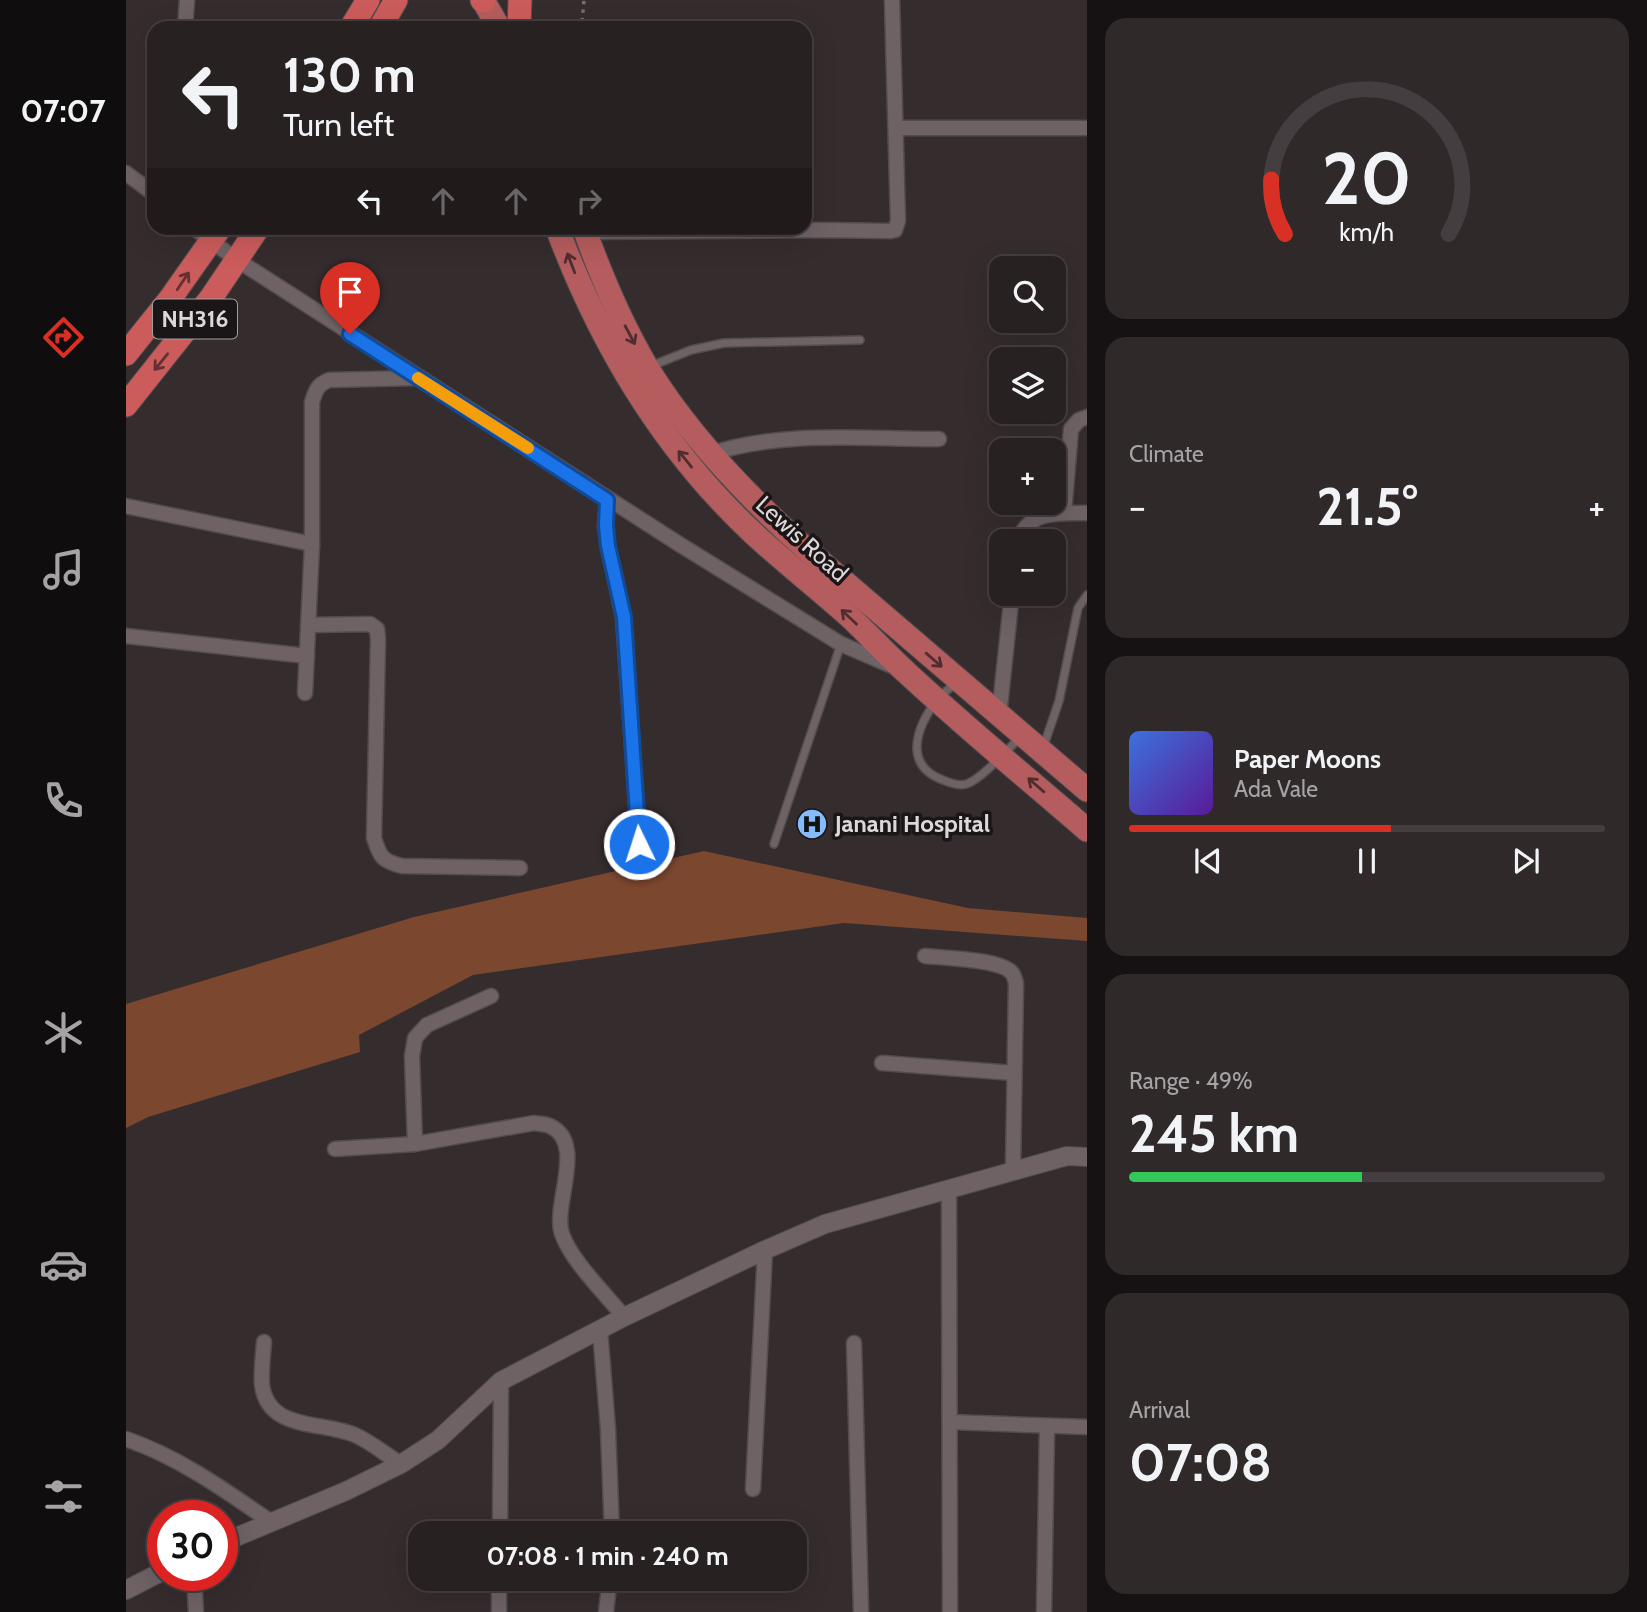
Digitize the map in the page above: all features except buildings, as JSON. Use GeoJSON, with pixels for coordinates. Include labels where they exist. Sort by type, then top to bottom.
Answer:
{"type":"FeatureCollection","features":[{"type":"Feature","properties":{"kind":"highway"},"geometry":{"type":"LineString","coordinates":[[355,21],[368,0]]}},
{"type":"Feature","properties":{"kind":"highway"},"geometry":{"type":"LineString","coordinates":[[384,21],[397,0]]}},
{"type":"Feature","properties":{"kind":"highway"},"geometry":{"type":"LineString","coordinates":[[518,21],[520,0]]}},
{"type":"Feature","properties":{"kind":"highway","name":"NH316"},"geometry":{"type":"LineString","coordinates":[[126,354],[170,299],[206,235]]}},
{"type":"Feature","properties":{"kind":"highway","name":"NH316"},"geometry":{"type":"LineString","coordinates":[[126,405],[211,298],[253,235]]}},
{"type":"Feature","properties":{"kind":"main road"},"geometry":{"type":"LineString","coordinates":[[483,0],[495,21]]}},
{"type":"Feature","properties":{"kind":"main road"},"geometry":{"type":"LineString","coordinates":[[502,0],[514,21]]}},
{"type":"Feature","properties":{"kind":"main road","name":"Lewis Road"},"geometry":{"type":"LineString","coordinates":[[560,235],[574,273],[606,340],[638,394],[698,476],[753,533],[849,617],[907,673],[1087,830]]}},
{"type":"Feature","properties":{"kind":"main road","name":"Lewis Road"},"geometry":{"type":"LineString","coordinates":[[587,235],[625,326],[647,368],[710,453],[773,519],[1087,790]]}},
{"type":"Feature","properties":{"kind":"street"},"geometry":{"type":"LineString","coordinates":[[186,21],[187,0]]}},
{"type":"Feature","properties":{"kind":"street"},"geometry":{"type":"LineString","coordinates":[[812,230],[895,230],[898,221],[892,0]]}},
{"type":"Feature","properties":{"kind":"street"},"geometry":{"type":"LineString","coordinates":[[896,128],[1087,128]]}},
{"type":"Feature","properties":{"kind":"street"},"geometry":{"type":"LineString","coordinates":[[126,173],[147,189]]}},
{"type":"Feature","properties":{"kind":"street"},"geometry":{"type":"LineString","coordinates":[[211,235],[237,260],[607,500],[841,644],[907,673]]}},
{"type":"Feature","properties":{"kind":"street"},"geometry":{"type":"LineString","coordinates":[[305,693],[312,544],[313,402],[316,389],[329,380],[418,378]]}},
{"type":"Feature","properties":{"kind":"street"},"geometry":{"type":"LineString","coordinates":[[1066,499],[1071,429],[1079,420],[1087,417]]}},
{"type":"Feature","properties":{"kind":"street"},"geometry":{"type":"LineString","coordinates":[[710,453],[729,447],[793,439],[939,439]]}},
{"type":"Feature","properties":{"kind":"street"},"geometry":{"type":"LineString","coordinates":[[607,500],[608,546],[624,617],[639,844]]}},
{"type":"Feature","properties":{"kind":"street"},"geometry":{"type":"LineString","coordinates":[[126,506],[312,544]]}},
{"type":"Feature","properties":{"kind":"street"},"geometry":{"type":"LineString","coordinates":[[1066,513],[1087,513]]}},
{"type":"Feature","properties":{"kind":"street"},"geometry":{"type":"LineString","coordinates":[[1024,529],[1027,523],[1037,517],[1051,515]]}},
{"type":"Feature","properties":{"kind":"street"},"geometry":{"type":"LineString","coordinates":[[999,716],[1011,606]]}},
{"type":"Feature","properties":{"kind":"street"},"geometry":{"type":"LineString","coordinates":[[308,625],[370,624],[377,629],[379,639],[374,838],[380,856],[401,866],[520,868]]}},
{"type":"Feature","properties":{"kind":"street"},"geometry":{"type":"LineString","coordinates":[[126,636],[307,656]]}},
{"type":"Feature","properties":{"kind":"street"},"geometry":{"type":"LineString","coordinates":[[925,956],[987,963],[1013,973],[1016,983],[1013,1172]]}},
{"type":"Feature","properties":{"kind":"street"},"geometry":{"type":"LineString","coordinates":[[415,1144],[412,1056],[415,1038],[426,1025],[491,996]]}},
{"type":"Feature","properties":{"kind":"street"},"geometry":{"type":"LineString","coordinates":[[883,1063],[1014,1073]]}},
{"type":"Feature","properties":{"kind":"street"},"geometry":{"type":"LineString","coordinates":[[335,1149],[415,1144],[534,1123],[550,1126],[563,1137],[568,1158],[561,1230],[568,1248],[624,1317]]}},
{"type":"Feature","properties":{"kind":"street"},"geometry":{"type":"LineString","coordinates":[[238,1536],[401,1464],[438,1440],[501,1381],[624,1317],[765,1250],[825,1224],[1067,1156],[1087,1157]]}},
{"type":"Feature","properties":{"kind":"street"},"geometry":{"type":"LineString","coordinates":[[949,1191],[950,1612]]}},
{"type":"Feature","properties":{"kind":"street"},"geometry":{"type":"LineString","coordinates":[[753,1489],[765,1250]]}},
{"type":"Feature","properties":{"kind":"street"},"geometry":{"type":"LineString","coordinates":[[600,1330],[612,1521]]}},
{"type":"Feature","properties":{"kind":"street"},"geometry":{"type":"LineString","coordinates":[[264,1342],[262,1385],[267,1401],[275,1413],[289,1420],[356,1435],[401,1464]]}},
{"type":"Feature","properties":{"kind":"street"},"geometry":{"type":"LineString","coordinates":[[854,1343],[861,1612]]}},
{"type":"Feature","properties":{"kind":"street"},"geometry":{"type":"LineString","coordinates":[[500,1521],[501,1381]]}},
{"type":"Feature","properties":{"kind":"street"},"geometry":{"type":"LineString","coordinates":[[951,1422],[1087,1427]]}},
{"type":"Feature","properties":{"kind":"street"},"geometry":{"type":"LineString","coordinates":[[1044,1612],[1047,1427]]}},
{"type":"Feature","properties":{"kind":"street"},"geometry":{"type":"LineString","coordinates":[[126,1439],[143,1445],[213,1483],[271,1522]]}},
{"type":"Feature","properties":{"kind":"street"},"geometry":{"type":"LineString","coordinates":[[126,1590],[147,1579]]}},
{"type":"Feature","properties":{"kind":"street"},"geometry":{"type":"LineString","coordinates":[[195,1591],[197,1612]]}},
{"type":"Feature","properties":{"kind":"street"},"geometry":{"type":"LineString","coordinates":[[499,1591],[499,1612]]}},
{"type":"Feature","properties":{"kind":"street"},"geometry":{"type":"LineString","coordinates":[[607,1612],[609,1591]]}},
{"type":"Feature","properties":{"kind":"lane"},"geometry":{"type":"LineString","coordinates":[[647,368],[691,350],[724,342],[860,340]]}},
{"type":"Feature","properties":{"kind":"lane"},"geometry":{"type":"LineString","coordinates":[[1041,752],[1059,701],[1078,608],[1087,595]]}},
{"type":"Feature","properties":{"kind":"lane"},"geometry":{"type":"LineString","coordinates":[[774,844],[841,644]]}},
{"type":"Feature","properties":{"kind":"lane"},"geometry":{"type":"LineString","coordinates":[[959,681],[937,699],[916,738],[916,757],[924,767],[940,780],[968,784],[1022,736]]}},
{"type":"Feature","properties":{"kind":"path"},"geometry":{"type":"LineString","coordinates":[[582,21],[584,0]]}},
{"type":"Feature","properties":{"kind":"shaded area"},"geometry":{"type":"Polygon","coordinates":[[[704,851],[968,908],[1087,918],[1087,941],[844,923],[473,975],[359,1035],[360,1052],[148,1117],[126,1128],[126,1004],[414,917],[704,851]]]}},
{"type":"Feature","properties":{"kind":"slow traffic"},"geometry":{"type":"LineString","coordinates":[[418,378],[528,448]]}},
{"type":"Feature","properties":{"kind":"place","name":"Janani Hospital"},"geometry":{"type":"Point","coordinates":[812,824]}},
{"type":"Feature","properties":{"kind":"route"},"geometry":{"type":"LineString","coordinates":[[350,334],[607,500],[608,546],[624,617],[639,844]]}}]}
